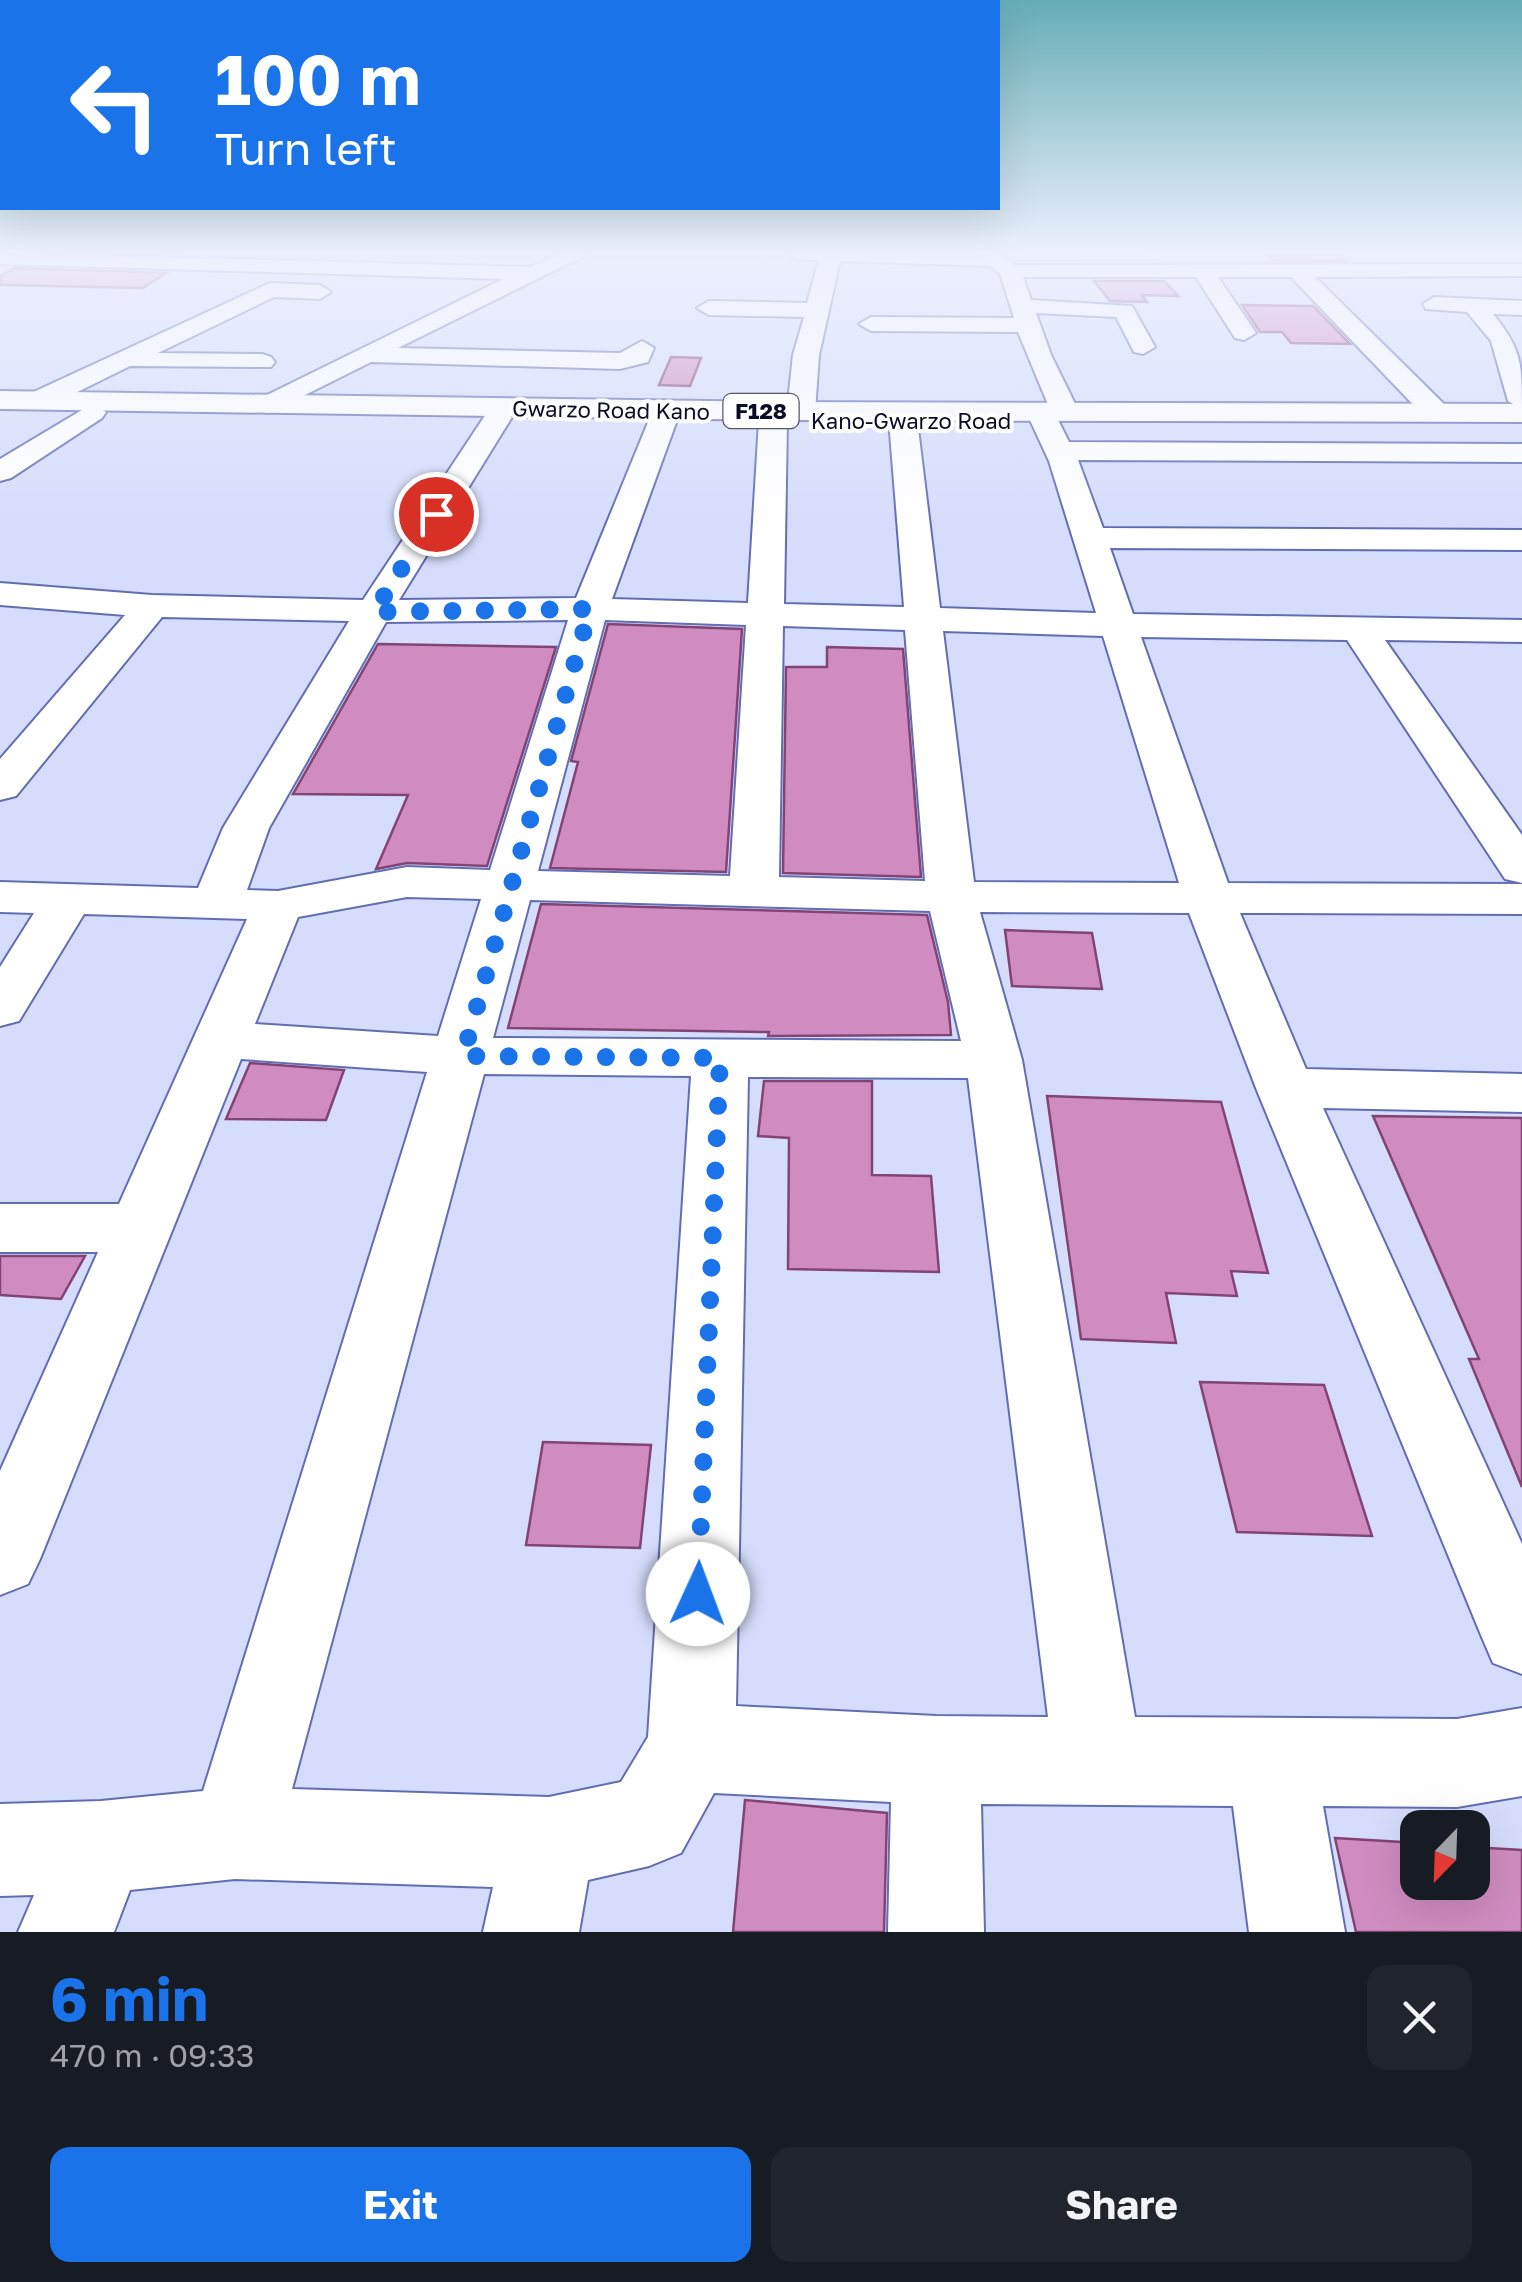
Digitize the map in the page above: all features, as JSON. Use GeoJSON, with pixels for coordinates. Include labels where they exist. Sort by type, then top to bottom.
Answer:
{"type":"FeatureCollection","features":[{"type":"Feature","properties":{"kind":"main road","name":"Gwarzo Road Kano"},"geometry":{"type":"LineString","coordinates":[[0,400],[787,416],[1056,428]]}},
{"type":"Feature","properties":{"kind":"main road","name":"Kano-Gwarzo Road"},"geometry":{"type":"LineString","coordinates":[[0,410],[663,420],[787,416],[1056,428],[1242,417],[1522,423]]}},
{"type":"Feature","properties":{"kind":"main road","name":"F128"},"geometry":{"type":"LineString","coordinates":[[1242,417],[1522,413]]}},
{"type":"Feature","properties":{"kind":"street"},"geometry":{"type":"LineString","coordinates":[[37,401],[158,343]]}},
{"type":"Feature","properties":{"kind":"street"},"geometry":{"type":"LineString","coordinates":[[273,343],[282,344]]}},
{"type":"Feature","properties":{"kind":"street"},"geometry":{"type":"LineString","coordinates":[[269,406],[389,343]]}},
{"type":"Feature","properties":{"kind":"street"},"geometry":{"type":"LineString","coordinates":[[754,890],[764,613],[787,416],[801,382],[810,343]]}},
{"type":"Feature","properties":{"kind":"street"},"geometry":{"type":"LineString","coordinates":[[1033,343],[1090,538],[1209,899],[1286,1088],[1522,1635]]}},
{"type":"Feature","properties":{"kind":"street"},"geometry":{"type":"LineString","coordinates":[[1369,343],[1438,413]]}},
{"type":"Feature","properties":{"kind":"street"},"geometry":{"type":"LineString","coordinates":[[1504,343],[1522,401]]}},
{"type":"Feature","properties":{"kind":"street"},"geometry":{"type":"LineString","coordinates":[[367,355],[620,360],[640,357],[642,348]]}},
{"type":"Feature","properties":{"kind":"street"},"geometry":{"type":"LineString","coordinates":[[124,359],[262,362]]}},
{"type":"Feature","properties":{"kind":"street"},"geometry":{"type":"LineString","coordinates":[[0,472],[92,412]]}},
{"type":"Feature","properties":{"kind":"street"},"geometry":{"type":"LineString","coordinates":[[8,1522],[220,1040],[248,905],[246,828],[374,612],[498,417]]}},
{"type":"Feature","properties":{"kind":"street"},"geometry":{"type":"LineString","coordinates":[[235,1833],[590,609],[663,420]]}},
{"type":"Feature","properties":{"kind":"street"},"geometry":{"type":"LineString","coordinates":[[903,420],[951,897],[994,1060],[1098,1760]]}},
{"type":"Feature","properties":{"kind":"street"},"geometry":{"type":"LineString","coordinates":[[1056,428],[1522,454]]}},
{"type":"Feature","properties":{"kind":"street"},"geometry":{"type":"LineString","coordinates":[[1090,538],[1521,542]]}},
{"type":"Feature","properties":{"kind":"street"},"geometry":{"type":"LineString","coordinates":[[0,594],[152,606],[374,612],[590,609],[1119,625],[1522,631]]}},
{"type":"Feature","properties":{"kind":"street"},"geometry":{"type":"LineString","coordinates":[[0,787],[152,606]]}},
{"type":"Feature","properties":{"kind":"street"},"geometry":{"type":"LineString","coordinates":[[1359,630],[1522,869]]}},
{"type":"Feature","properties":{"kind":"street"},"geometry":{"type":"LineString","coordinates":[[0,897],[248,905],[407,882],[951,897],[1522,899]]}},
{"type":"Feature","properties":{"kind":"street"},"geometry":{"type":"LineString","coordinates":[[0,1009],[68,898]]}},
{"type":"Feature","properties":{"kind":"street"},"geometry":{"type":"LineString","coordinates":[[220,1040],[463,1056],[994,1060]]}},
{"type":"Feature","properties":{"kind":"street"},"geometry":{"type":"LineString","coordinates":[[0,1850],[101,1847],[235,1833],[549,1843],[649,1821],[691,1748],[720,1058]]}},
{"type":"Feature","properties":{"kind":"street"},"geometry":{"type":"LineString","coordinates":[[1286,1088],[1522,1093]]}},
{"type":"Feature","properties":{"kind":"street"},"geometry":{"type":"LineString","coordinates":[[0,1228],[138,1228]]}},
{"type":"Feature","properties":{"kind":"street"},"geometry":{"type":"LineString","coordinates":[[691,1748],[936,1760],[1457,1763],[1522,1752]]}},
{"type":"Feature","properties":{"kind":"street"},"geometry":{"type":"LineString","coordinates":[[936,1760],[936,1932]]}},
{"type":"Feature","properties":{"kind":"street"},"geometry":{"type":"LineString","coordinates":[[1271,1762],[1297,1932]]}},
{"type":"Feature","properties":{"kind":"street"},"geometry":{"type":"LineString","coordinates":[[530,1932],[549,1843]]}},
{"type":"Feature","properties":{"kind":"street"},"geometry":{"type":"LineString","coordinates":[[66,1932],[101,1847]]}},
{"type":"Feature","properties":{"kind":"building"},"geometry":{"type":"Polygon","coordinates":[[[671,357],[701,358],[690,386],[659,385],[671,357]]]}},
{"type":"Feature","properties":{"kind":"building"},"geometry":{"type":"Polygon","coordinates":[[[608,624],[742,629],[726,872],[550,868],[578,762],[571,761],[608,624]]]}},
{"type":"Feature","properties":{"kind":"building"},"geometry":{"type":"Polygon","coordinates":[[[378,644],[556,647],[487,866],[407,863],[376,869],[408,795],[293,794],[378,644]]]}},
{"type":"Feature","properties":{"kind":"building"},"geometry":{"type":"Polygon","coordinates":[[[827,647],[903,649],[921,877],[783,873],[786,667],[827,667],[827,647]]]}},
{"type":"Feature","properties":{"kind":"building"},"geometry":{"type":"Polygon","coordinates":[[[541,904],[927,915],[948,1002],[951,1035],[768,1036],[769,1032],[508,1028],[541,904]]]}},
{"type":"Feature","properties":{"kind":"building"},"geometry":{"type":"Polygon","coordinates":[[[1005,930],[1092,933],[1102,989],[1012,986],[1005,930]]]}},
{"type":"Feature","properties":{"kind":"building"},"geometry":{"type":"Polygon","coordinates":[[[250,1063],[344,1070],[326,1120],[226,1119],[250,1063]]]}},
{"type":"Feature","properties":{"kind":"building"},"geometry":{"type":"Polygon","coordinates":[[[764,1081],[872,1081],[872,1175],[931,1176],[939,1272],[788,1269],[789,1138],[758,1136],[764,1081]]]}},
{"type":"Feature","properties":{"kind":"building"},"geometry":{"type":"Polygon","coordinates":[[[1047,1096],[1221,1102],[1268,1273],[1231,1271],[1237,1296],[1166,1293],[1176,1343],[1081,1339],[1047,1096]]]}},
{"type":"Feature","properties":{"kind":"building"},"geometry":{"type":"Polygon","coordinates":[[[1373,1116],[1522,1118],[1522,1487],[1469,1359],[1479,1359],[1373,1116]]]}},
{"type":"Feature","properties":{"kind":"building"},"geometry":{"type":"Polygon","coordinates":[[[0,1256],[85,1256],[61,1299],[0,1295],[0,1256]]]}},
{"type":"Feature","properties":{"kind":"building"},"geometry":{"type":"Polygon","coordinates":[[[1200,1382],[1324,1385],[1372,1536],[1237,1532],[1200,1382]]]}},
{"type":"Feature","properties":{"kind":"building"},"geometry":{"type":"Polygon","coordinates":[[[543,1442],[651,1445],[640,1548],[526,1545],[543,1442]]]}},
{"type":"Feature","properties":{"kind":"building"},"geometry":{"type":"Polygon","coordinates":[[[745,1800],[887,1813],[884,1932],[733,1932],[745,1800]]]}},
{"type":"Feature","properties":{"kind":"building"},"geometry":{"type":"Polygon","coordinates":[[[1335,1838],[1400,1842],[1400,1900],[1490,1900],[1490,1848],[1522,1850],[1522,1932],[1356,1932],[1335,1838]]]}},
{"type":"Feature","properties":{"kind":"route"},"geometry":{"type":"LineString","coordinates":[[436,514],[374,612],[590,609],[463,1056],[720,1058],[698,1594]]}}]}
